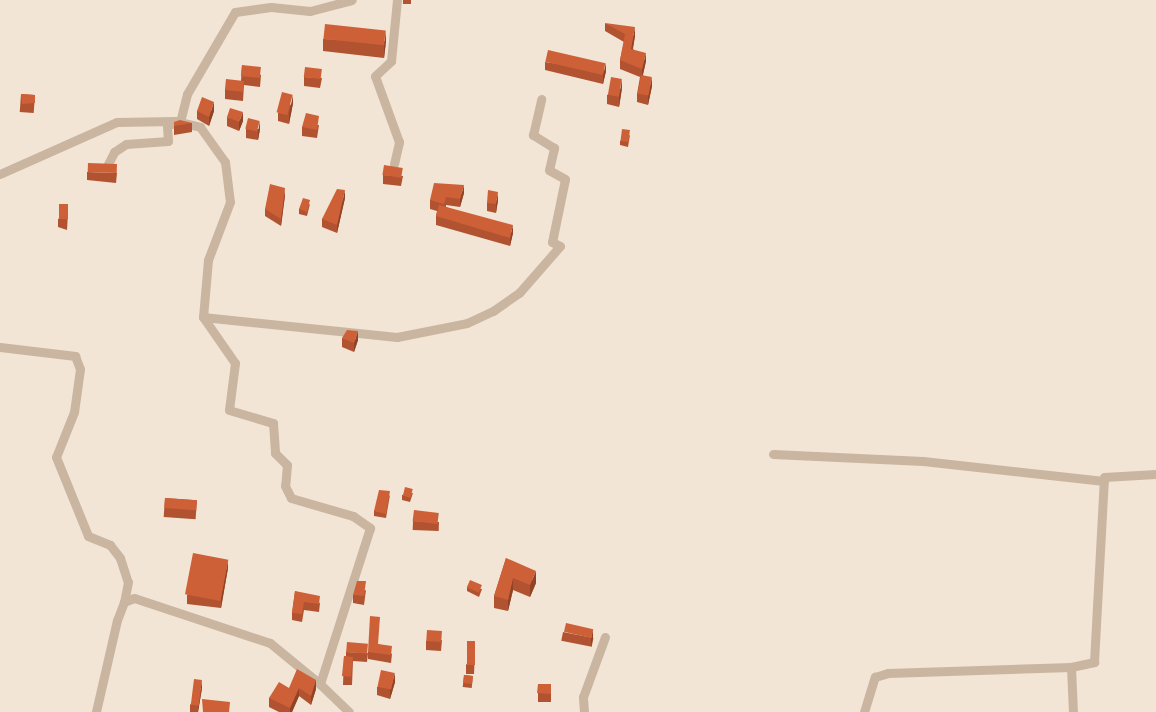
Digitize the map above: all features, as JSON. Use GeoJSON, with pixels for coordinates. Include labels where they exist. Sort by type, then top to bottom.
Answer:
{"type":"FeatureCollection","features":[{"type":"Feature","properties":{"kind":"street"},"geometry":{"type":"LineString","coordinates":[[180,122],[187,94],[235,12],[260,4],[310,11],[352,0]]}},
{"type":"Feature","properties":{"kind":"street"},"geometry":{"type":"LineString","coordinates":[[394,164],[399,142],[375,76],[392,62],[397,0]]}},
{"type":"Feature","properties":{"kind":"street"},"geometry":{"type":"LineString","coordinates":[[203,316],[397,337],[467,323],[493,310],[519,293],[560,246],[552,242],[565,179],[549,170],[554,148],[533,135],[541,99]]}},
{"type":"Feature","properties":{"kind":"street"},"geometry":{"type":"LineString","coordinates":[[107,166],[114,152],[126,144],[168,141],[167,126],[180,122]]}},
{"type":"Feature","properties":{"kind":"street"},"geometry":{"type":"LineString","coordinates":[[0,174],[117,123],[180,122],[200,127],[217,144],[230,202],[208,260],[203,316],[235,363],[229,410],[273,423],[275,453],[287,465],[285,486],[291,498],[353,516],[370,528],[320,684]]}},
{"type":"Feature","properties":{"kind":"street"},"geometry":{"type":"LineString","coordinates":[[0,347],[75,356],[80,369],[74,412],[56,457],[87,536],[110,545],[120,558],[128,582],[96,712]]}},
{"type":"Feature","properties":{"kind":"street"},"geometry":{"type":"LineString","coordinates":[[773,454],[922,461],[1104,481]]}},
{"type":"Feature","properties":{"kind":"street"},"geometry":{"type":"LineString","coordinates":[[864,712],[875,677],[888,673],[1071,667],[1094,662],[1104,481],[1107,473],[1156,474]]}},
{"type":"Feature","properties":{"kind":"street"},"geometry":{"type":"LineString","coordinates":[[124,602],[134,598],[170,605],[242,631],[299,662],[349,712]]}},
{"type":"Feature","properties":{"kind":"street"},"geometry":{"type":"LineString","coordinates":[[584,712],[584,697],[605,637]]}},
{"type":"Feature","properties":{"kind":"street"},"geometry":{"type":"LineString","coordinates":[[1071,667],[1073,712]]}},
{"type":"Feature","properties":{"kind":"building"},"geometry":{"type":"Polygon","coordinates":[[[605,23],[635,27],[631,49],[646,53],[642,69],[620,60],[625,34],[605,23]]]}},
{"type":"Feature","properties":{"kind":"building"},"geometry":{"type":"Polygon","coordinates":[[[325,24],[386,30],[384,45],[323,39],[325,24]]]}},
{"type":"Feature","properties":{"kind":"building"},"geometry":{"type":"Polygon","coordinates":[[[548,50],[605,63],[603,75],[545,62],[548,50]]]}},
{"type":"Feature","properties":{"kind":"building"},"geometry":{"type":"Polygon","coordinates":[[[242,65],[261,67],[260,78],[241,76],[242,65]]]}},
{"type":"Feature","properties":{"kind":"building"},"geometry":{"type":"Polygon","coordinates":[[[305,67],[322,69],[321,79],[304,77],[305,67]]]}},
{"type":"Feature","properties":{"kind":"building"},"geometry":{"type":"Polygon","coordinates":[[[641,75],[652,77],[649,96],[638,94],[641,75]]]}},
{"type":"Feature","properties":{"kind":"building"},"geometry":{"type":"Polygon","coordinates":[[[611,77],[622,79],[619,97],[608,95],[611,77]]]}},
{"type":"Feature","properties":{"kind":"building"},"geometry":{"type":"Polygon","coordinates":[[[226,79],[244,81],[243,92],[225,90],[226,79]]]}},
{"type":"Feature","properties":{"kind":"building"},"geometry":{"type":"Polygon","coordinates":[[[282,92],[293,95],[287,115],[277,112],[282,92]]]}},
{"type":"Feature","properties":{"kind":"building"},"geometry":{"type":"Polygon","coordinates":[[[21,94],[35,95],[35,103],[22,104],[21,94]]]}},
{"type":"Feature","properties":{"kind":"building"},"geometry":{"type":"Polygon","coordinates":[[[202,97],[214,102],[209,117],[197,111],[202,97]]]}},
{"type":"Feature","properties":{"kind":"building"},"geometry":{"type":"Polygon","coordinates":[[[230,108],[243,112],[239,122],[227,117],[230,108]]]}},
{"type":"Feature","properties":{"kind":"building"},"geometry":{"type":"Polygon","coordinates":[[[306,113],[319,116],[317,130],[302,127],[306,113]]]}},
{"type":"Feature","properties":{"kind":"building"},"geometry":{"type":"Polygon","coordinates":[[[248,118],[260,121],[257,132],[245,129],[248,118]]]}},
{"type":"Feature","properties":{"kind":"building"},"geometry":{"type":"Polygon","coordinates":[[[180,120],[192,123],[174,126],[174,122],[180,120]]]}},
{"type":"Feature","properties":{"kind":"building"},"geometry":{"type":"Polygon","coordinates":[[[622,129],[630,130],[628,142],[621,141],[622,129]]]}},
{"type":"Feature","properties":{"kind":"building"},"geometry":{"type":"Polygon","coordinates":[[[88,163],[117,164],[117,173],[88,172],[88,163]]]}},
{"type":"Feature","properties":{"kind":"building"},"geometry":{"type":"Polygon","coordinates":[[[384,165],[403,168],[401,178],[382,175],[384,165]]]}},
{"type":"Feature","properties":{"kind":"building"},"geometry":{"type":"Polygon","coordinates":[[[434,183],[464,185],[460,199],[446,197],[444,204],[430,200],[434,183]]]}},
{"type":"Feature","properties":{"kind":"building"},"geometry":{"type":"Polygon","coordinates":[[[270,184],[285,188],[281,219],[265,209],[270,184]]]}},
{"type":"Feature","properties":{"kind":"building"},"geometry":{"type":"Polygon","coordinates":[[[337,189],[345,190],[337,225],[322,219],[337,189]]]}},
{"type":"Feature","properties":{"kind":"building"},"geometry":{"type":"Polygon","coordinates":[[[488,190],[498,192],[496,204],[487,203],[488,190]]]}},
{"type":"Feature","properties":{"kind":"building"},"geometry":{"type":"Polygon","coordinates":[[[303,198],[310,200],[307,212],[299,209],[303,198]]]}},
{"type":"Feature","properties":{"kind":"building"},"geometry":{"type":"Polygon","coordinates":[[[59,204],[68,204],[68,219],[59,219],[59,204]]]}},
{"type":"Feature","properties":{"kind":"building"},"geometry":{"type":"Polygon","coordinates":[[[439,205],[513,225],[510,238],[436,216],[439,205]]]}},
{"type":"Feature","properties":{"kind":"building"},"geometry":{"type":"Polygon","coordinates":[[[347,330],[358,331],[354,343],[342,338],[347,330]]]}},
{"type":"Feature","properties":{"kind":"building"},"geometry":{"type":"Polygon","coordinates":[[[405,487],[413,489],[411,498],[403,496],[405,487]]]}},
{"type":"Feature","properties":{"kind":"building"},"geometry":{"type":"Polygon","coordinates":[[[379,490],[390,491],[386,514],[374,511],[379,490]]]}},
{"type":"Feature","properties":{"kind":"building"},"geometry":{"type":"Polygon","coordinates":[[[165,498],[197,500],[196,510],[164,508],[165,498]]]}},
{"type":"Feature","properties":{"kind":"building"},"geometry":{"type":"Polygon","coordinates":[[[414,510],[439,513],[437,524],[413,521],[414,510]]]}},
{"type":"Feature","properties":{"kind":"building"},"geometry":{"type":"Polygon","coordinates":[[[193,553],[228,560],[220,601],[185,594],[193,553]]]}},
{"type":"Feature","properties":{"kind":"building"},"geometry":{"type":"Polygon","coordinates":[[[506,558],[536,571],[530,585],[513,578],[508,600],[494,596],[506,558]]]}},
{"type":"Feature","properties":{"kind":"building"},"geometry":{"type":"Polygon","coordinates":[[[470,580],[482,585],[479,592],[467,587],[470,580]]]}},
{"type":"Feature","properties":{"kind":"building"},"geometry":{"type":"Polygon","coordinates":[[[357,581],[366,581],[364,596],[353,595],[357,581]]]}},
{"type":"Feature","properties":{"kind":"building"},"geometry":{"type":"Polygon","coordinates":[[[295,591],[320,596],[319,604],[304,602],[302,614],[292,613],[295,591]]]}},
{"type":"Feature","properties":{"kind":"building"},"geometry":{"type":"Polygon","coordinates":[[[370,616],[380,617],[378,644],[392,646],[391,655],[368,652],[370,616]]]}},
{"type":"Feature","properties":{"kind":"building"},"geometry":{"type":"Polygon","coordinates":[[[566,623],[593,629],[591,638],[564,632],[566,623]]]}},
{"type":"Feature","properties":{"kind":"building"},"geometry":{"type":"Polygon","coordinates":[[[427,630],[442,631],[441,642],[426,641],[427,630]]]}},
{"type":"Feature","properties":{"kind":"building"},"geometry":{"type":"Polygon","coordinates":[[[467,641],[475,641],[475,665],[467,665],[467,641]]]}},
{"type":"Feature","properties":{"kind":"building"},"geometry":{"type":"Polygon","coordinates":[[[347,642],[368,644],[367,654],[346,652],[347,642]]]}},
{"type":"Feature","properties":{"kind":"building"},"geometry":{"type":"Polygon","coordinates":[[[344,656],[353,657],[351,677],[342,676],[344,656]]]}},
{"type":"Feature","properties":{"kind":"building"},"geometry":{"type":"Polygon","coordinates":[[[297,669],[316,680],[311,696],[299,688],[290,708],[269,698],[279,682],[289,688],[297,669]]]}},
{"type":"Feature","properties":{"kind":"building"},"geometry":{"type":"Polygon","coordinates":[[[381,670],[395,673],[391,690],[377,687],[381,670]]]}},
{"type":"Feature","properties":{"kind":"building"},"geometry":{"type":"Polygon","coordinates":[[[464,675],[473,676],[472,684],[463,683],[464,675]]]}},
{"type":"Feature","properties":{"kind":"building"},"geometry":{"type":"Polygon","coordinates":[[[194,679],[202,680],[199,706],[191,705],[194,679]]]}},
{"type":"Feature","properties":{"kind":"building"},"geometry":{"type":"Polygon","coordinates":[[[538,684],[551,684],[551,694],[537,693],[538,684]]]}},
{"type":"Feature","properties":{"kind":"building"},"geometry":{"type":"Polygon","coordinates":[[[202,699],[230,702],[229,712],[203,712],[202,699]]]}}]}
